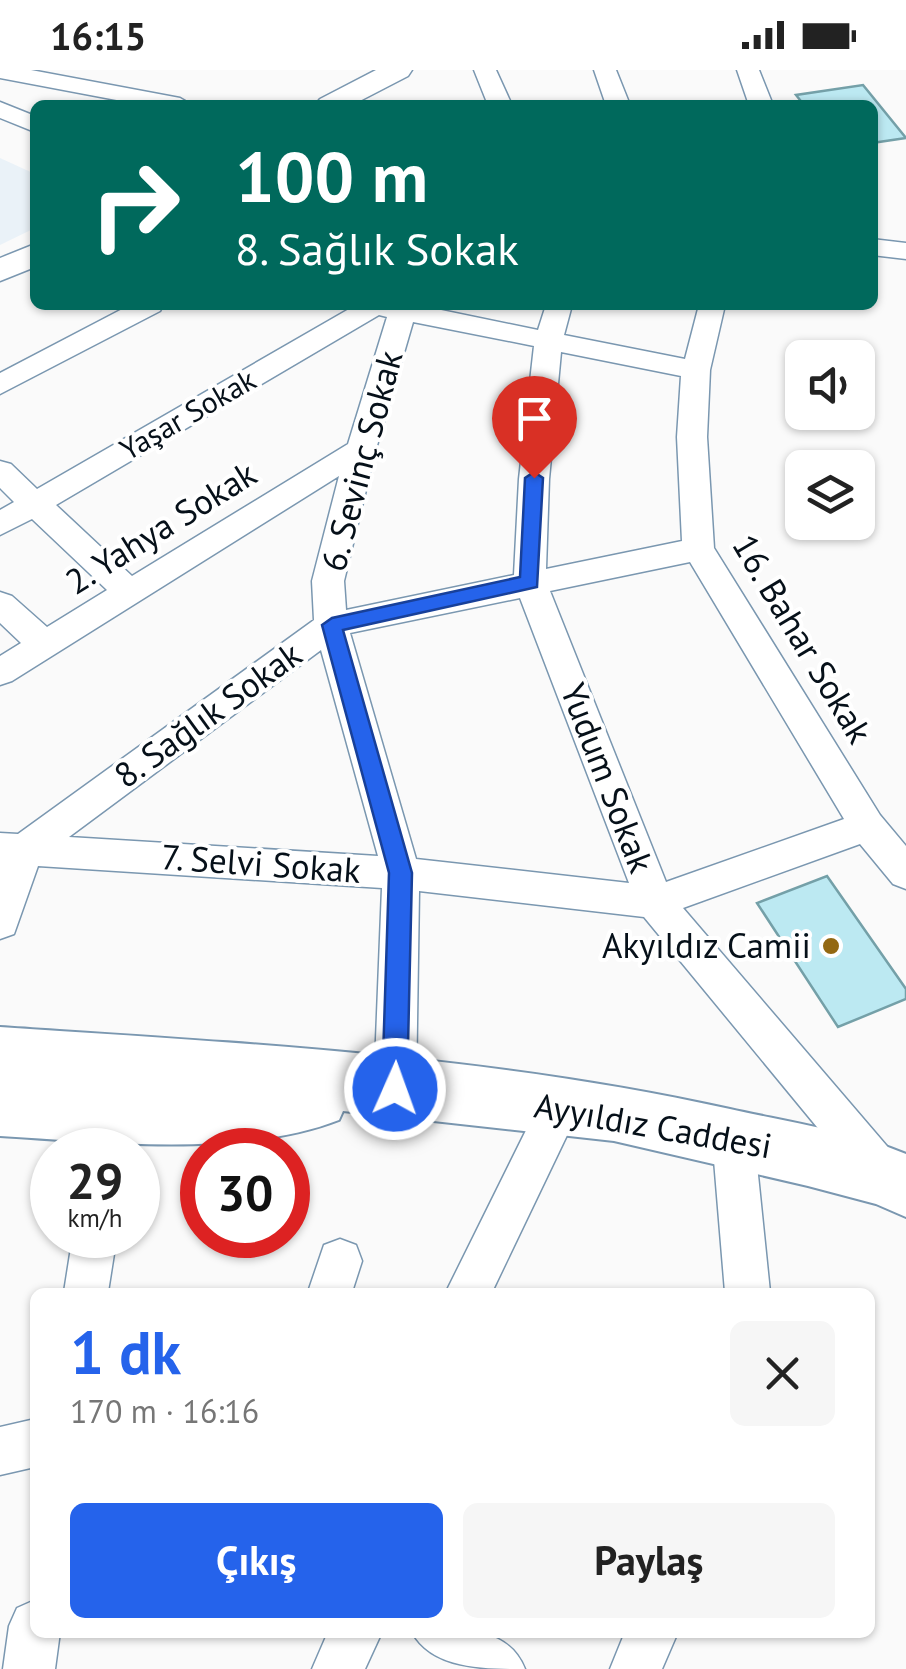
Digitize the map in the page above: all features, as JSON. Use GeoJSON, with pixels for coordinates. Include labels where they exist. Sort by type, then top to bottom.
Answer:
{"type":"FeatureCollection","features":[{"type":"Feature","properties":{"kind":"main road","name":"Ayyıldız Caddesi"},"geometry":{"type":"LineString","coordinates":[[0,1054],[218,1069],[614,1112],[733,1136],[895,1181]]}},
{"type":"Feature","properties":{"kind":"main road","name":"Ayyıldız Caddesi"},"geometry":{"type":"LineString","coordinates":[[136,1128],[395,1089]]}},
{"type":"Feature","properties":{"kind":"main road","name":"Ayyıldız Caddesi"},"geometry":{"type":"LineString","coordinates":[[0,1107],[94,1128]]}},
{"type":"Feature","properties":{"kind":"street"},"geometry":{"type":"LineString","coordinates":[[340,100],[398,70]]}},
{"type":"Feature","properties":{"kind":"street"},"geometry":{"type":"LineString","coordinates":[[485,70],[498,100]]}},
{"type":"Feature","properties":{"kind":"street"},"geometry":{"type":"LineString","coordinates":[[605,70],[616,100]]}},
{"type":"Feature","properties":{"kind":"street"},"geometry":{"type":"LineString","coordinates":[[748,70],[759,100]]}},
{"type":"Feature","properties":{"kind":"street"},"geometry":{"type":"LineString","coordinates":[[0,71],[154,100]]}},
{"type":"Feature","properties":{"kind":"street"},"geometry":{"type":"LineString","coordinates":[[0,109],[30,123]]}},
{"type":"Feature","properties":{"kind":"street"},"geometry":{"type":"LineString","coordinates":[[878,248],[906,251]]}},
{"type":"Feature","properties":{"kind":"street"},"geometry":{"type":"LineString","coordinates":[[0,271],[30,256]]}},
{"type":"Feature","properties":{"kind":"street"},"geometry":{"type":"LineString","coordinates":[[0,385],[141,310]]}},
{"type":"Feature","properties":{"kind":"street","name":"Yaşar Sokak"},"geometry":{"type":"LineString","coordinates":[[0,524],[379,310]]}},
{"type":"Feature","properties":{"kind":"street","name":"6. Sevinç Sokak"},"geometry":{"type":"LineString","coordinates":[[385,310],[362,448],[328,581],[332,625],[401,873],[395,1089]]}},
{"type":"Feature","properties":{"kind":"street"},"geometry":{"type":"LineString","coordinates":[[431,310],[554,321],[696,370]]}},
{"type":"Feature","properties":{"kind":"street","name":"16. Bahar Sokak"},"geometry":{"type":"LineString","coordinates":[[711,310],[696,370],[692,438],[698,549],[867,826],[906,873]]}},
{"type":"Feature","properties":{"kind":"street","name":"Yudum Sokak"},"geometry":{"type":"LineString","coordinates":[[554,321],[534,478],[530,582],[655,902],[895,1181]]}},
{"type":"Feature","properties":{"kind":"street","name":"2. Yahya Sokak"},"geometry":{"type":"LineString","coordinates":[[0,672],[362,448]]}},
{"type":"Feature","properties":{"kind":"street"},"geometry":{"type":"LineString","coordinates":[[0,471],[129,592]]}},
{"type":"Feature","properties":{"kind":"street","name":"8. Sağlık Sokak"},"geometry":{"type":"LineString","coordinates":[[12,848],[332,625],[698,549]]}},
{"type":"Feature","properties":{"kind":"street"},"geometry":{"type":"LineString","coordinates":[[0,604],[44,644]]}},
{"type":"Feature","properties":{"kind":"street","name":"7. Selvi Sokak"},"geometry":{"type":"LineString","coordinates":[[12,848],[401,873],[655,902],[867,826]]}},
{"type":"Feature","properties":{"kind":"street"},"geometry":{"type":"LineString","coordinates":[[0,922],[12,848]]}},
{"type":"Feature","properties":{"kind":"street"},"geometry":{"type":"LineString","coordinates":[[470,1288],[560,1106]]}},
{"type":"Feature","properties":{"kind":"street"},"geometry":{"type":"LineString","coordinates":[[733,1136],[748,1288]]}},
{"type":"Feature","properties":{"kind":"street"},"geometry":{"type":"LineString","coordinates":[[87,1288],[91,1258]]}},
{"type":"Feature","properties":{"kind":"street"},"geometry":{"type":"LineString","coordinates":[[0,1451],[30,1444]]}},
{"type":"Feature","properties":{"kind":"street"},"geometry":{"type":"LineString","coordinates":[[29,1669],[33,1638]]}},
{"type":"Feature","properties":{"kind":"street"},"geometry":{"type":"LineString","coordinates":[[338,1669],[353,1638]]}},
{"type":"Feature","properties":{"kind":"street"},"geometry":{"type":"LineString","coordinates":[[452,1638],[499,1669]]}},
{"type":"Feature","properties":{"kind":"street"},"geometry":{"type":"LineString","coordinates":[[636,1669],[649,1638]]}},
{"type":"Feature","properties":{"kind":"shaded area"},"geometry":{"type":"Polygon","coordinates":[[[0,158],[30,172],[30,230],[0,245],[0,158]]]}},
{"type":"Feature","properties":{"kind":"building"},"geometry":{"type":"Polygon","coordinates":[[[863,85],[875,100],[800,100],[796,95],[863,85]]]}},
{"type":"Feature","properties":{"kind":"building"},"geometry":{"type":"Polygon","coordinates":[[[878,103],[906,138],[878,142],[878,103]]]}},
{"type":"Feature","properties":{"kind":"building","name":"Akyıldız Camii"},"geometry":{"type":"Polygon","coordinates":[[[827,876],[906,989],[906,999],[838,1027],[757,903],[827,876]]]}},
{"type":"Feature","properties":{"kind":"place","name":"Akyıldız Camii"},"geometry":{"type":"Point","coordinates":[831,946]}},
{"type":"Feature","properties":{"kind":"route"},"geometry":{"type":"LineString","coordinates":[[395,1089],[401,873],[332,625],[530,582],[534,478]]}}]}
